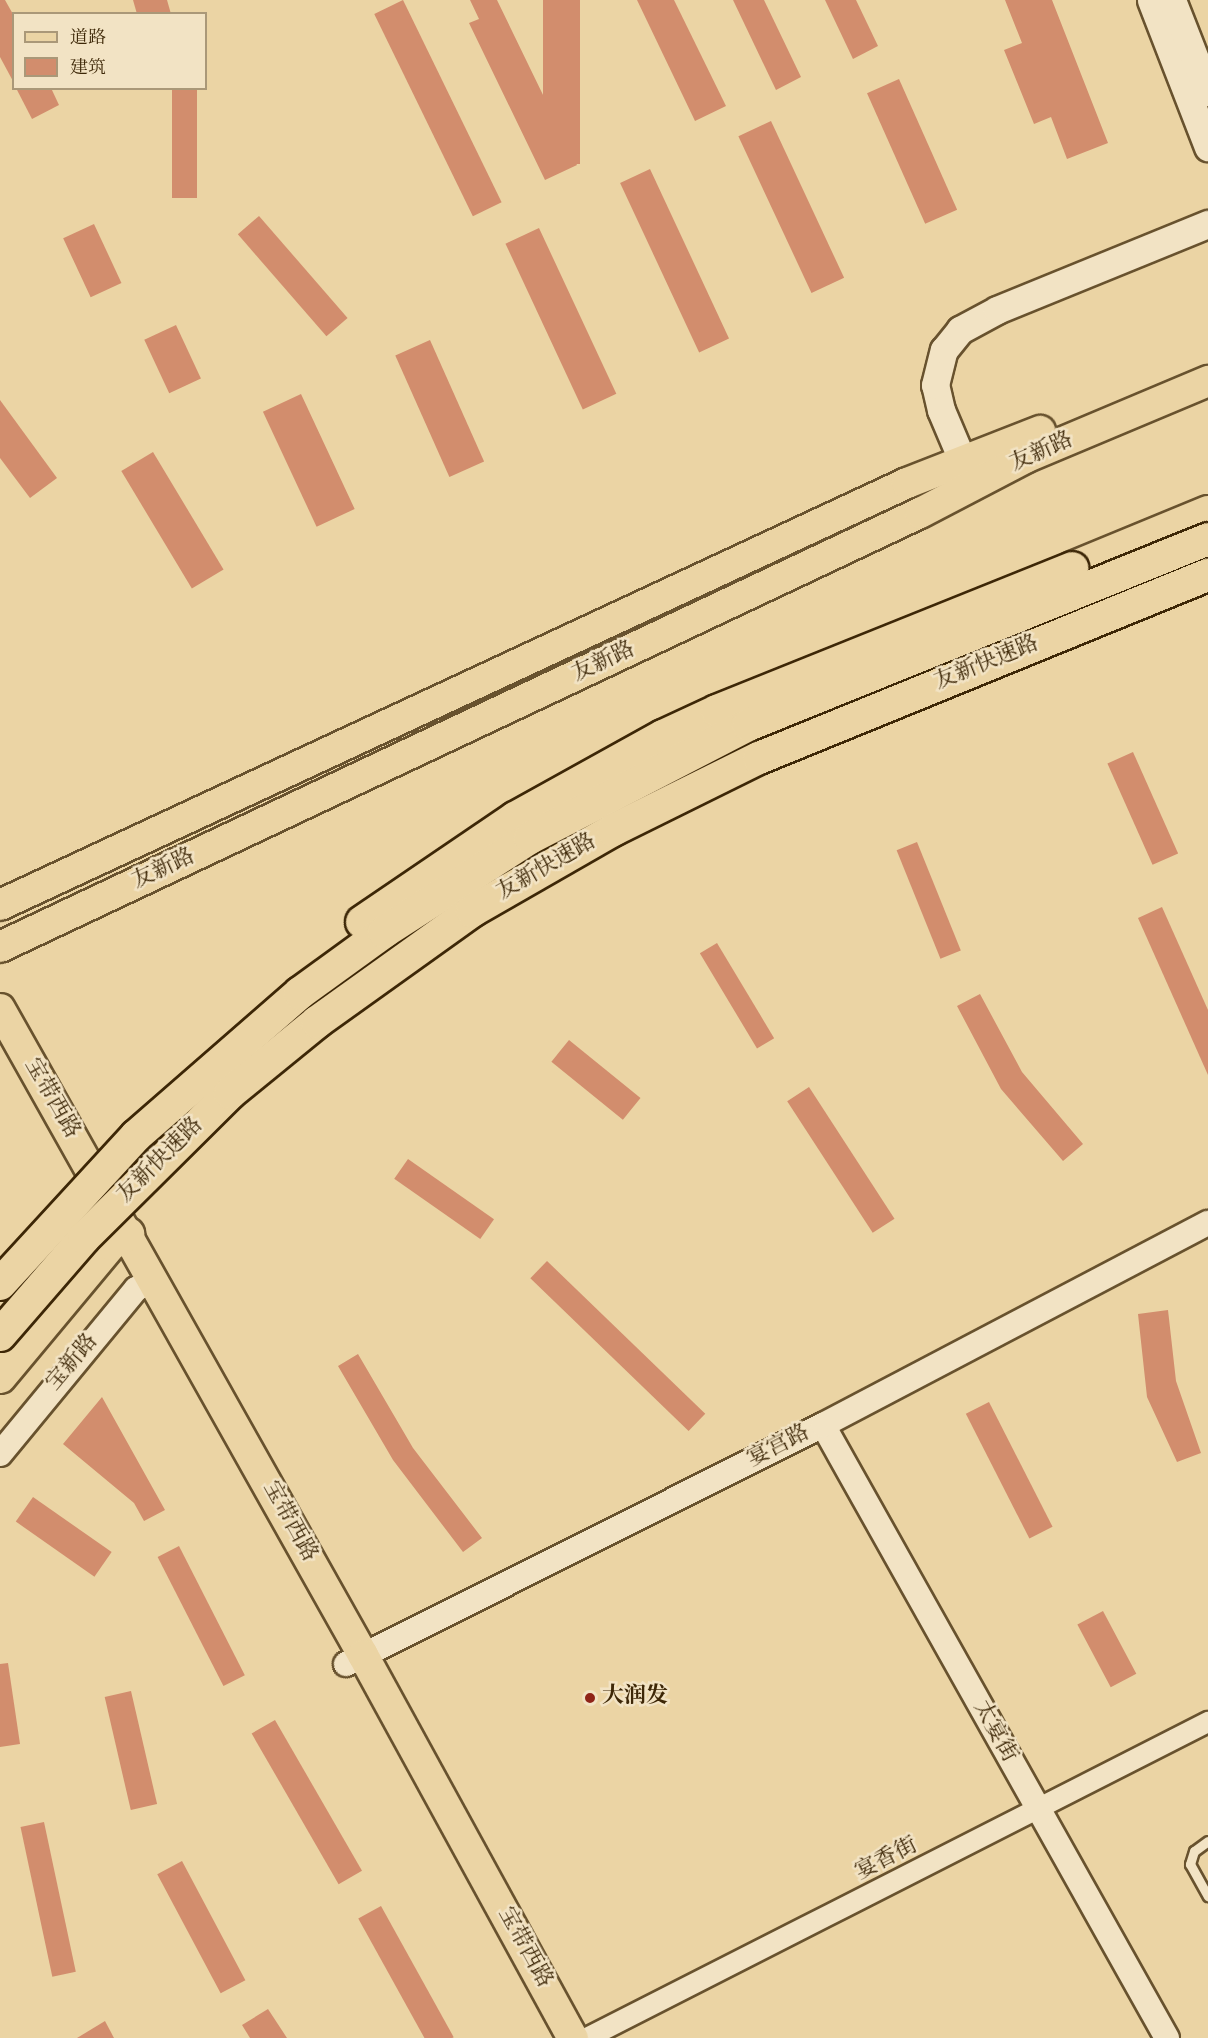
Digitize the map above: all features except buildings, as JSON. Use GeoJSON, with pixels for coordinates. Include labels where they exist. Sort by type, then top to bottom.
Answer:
{"type":"FeatureCollection","features":[{"type":"Feature","properties":{"kind":"highway"},"geometry":{"type":"LineString","coordinates":[[209,1070],[316,958],[345,935],[557,793],[717,711],[1208,512]]}},
{"type":"Feature","properties":{"kind":"highway","name":"友新快速路"},"geometry":{"type":"LineString","coordinates":[[0,1284],[136,1136],[300,993],[384,932],[530,838],[597,800],[748,725],[1208,539]]}},
{"type":"Feature","properties":{"kind":"highway","name":"友新快速路"},"geometry":{"type":"LineString","coordinates":[[0,1335],[84,1238],[230,1093],[317,1022],[472,911],[613,830],[759,758],[1208,575]]}},
{"type":"Feature","properties":{"kind":"highway"},"geometry":{"type":"LineString","coordinates":[[0,1377],[119,1239]]}},
{"type":"Feature","properties":{"kind":"main road"},"geometry":{"type":"LineString","coordinates":[[1151,0],[1208,147]]}},
{"type":"Feature","properties":{"kind":"main road"},"geometry":{"type":"LineString","coordinates":[[1172,0],[1208,92]]}},
{"type":"Feature","properties":{"kind":"main road"},"geometry":{"type":"LineString","coordinates":[[963,462],[940,410],[935,385],[944,350],[960,330],[997,310],[1208,224]]}},
{"type":"Feature","properties":{"kind":"main road","name":"友新路"},"geometry":{"type":"LineString","coordinates":[[0,947],[920,513],[1021,450],[1208,360]]}},
{"type":"Feature","properties":{"kind":"main road","name":"友新路"},"geometry":{"type":"LineString","coordinates":[[0,905],[897,488],[963,462],[1021,450],[1208,381]]}},
{"type":"Feature","properties":{"kind":"main road","name":"宝带西路"},"geometry":{"type":"LineString","coordinates":[[0,1009],[144,1285],[355,1659],[573,2038]]}},
{"type":"Feature","properties":{"kind":"main road","name":"宝带西路"},"geometry":{"type":"LineString","coordinates":[[0,1047],[119,1239]]}},
{"type":"Feature","properties":{"kind":"main road","name":"宝带西路"},"geometry":{"type":"LineString","coordinates":[[355,1659],[551,2038]]}},
{"type":"Feature","properties":{"kind":"street","name":"宴宫路"},"geometry":{"type":"LineString","coordinates":[[355,1659],[823,1425],[1208,1222]]}},
{"type":"Feature","properties":{"kind":"street","name":"宝新路"},"geometry":{"type":"LineString","coordinates":[[0,1454],[144,1285]]}},
{"type":"Feature","properties":{"kind":"street","name":"太宴街"},"geometry":{"type":"LineString","coordinates":[[823,1425],[1167,2038]]}},
{"type":"Feature","properties":{"kind":"street","name":"宴香街"},"geometry":{"type":"LineString","coordinates":[[587,2038],[1038,1811],[1208,1722]]}},
{"type":"Feature","properties":{"kind":"lane"},"geometry":{"type":"LineString","coordinates":[[1208,1840],[1194,1851],[1190,1864],[1208,1896]]}},
{"type":"Feature","properties":{"kind":"place","name":"大润发"},"geometry":{"type":"Point","coordinates":[590,1698]}}]}
